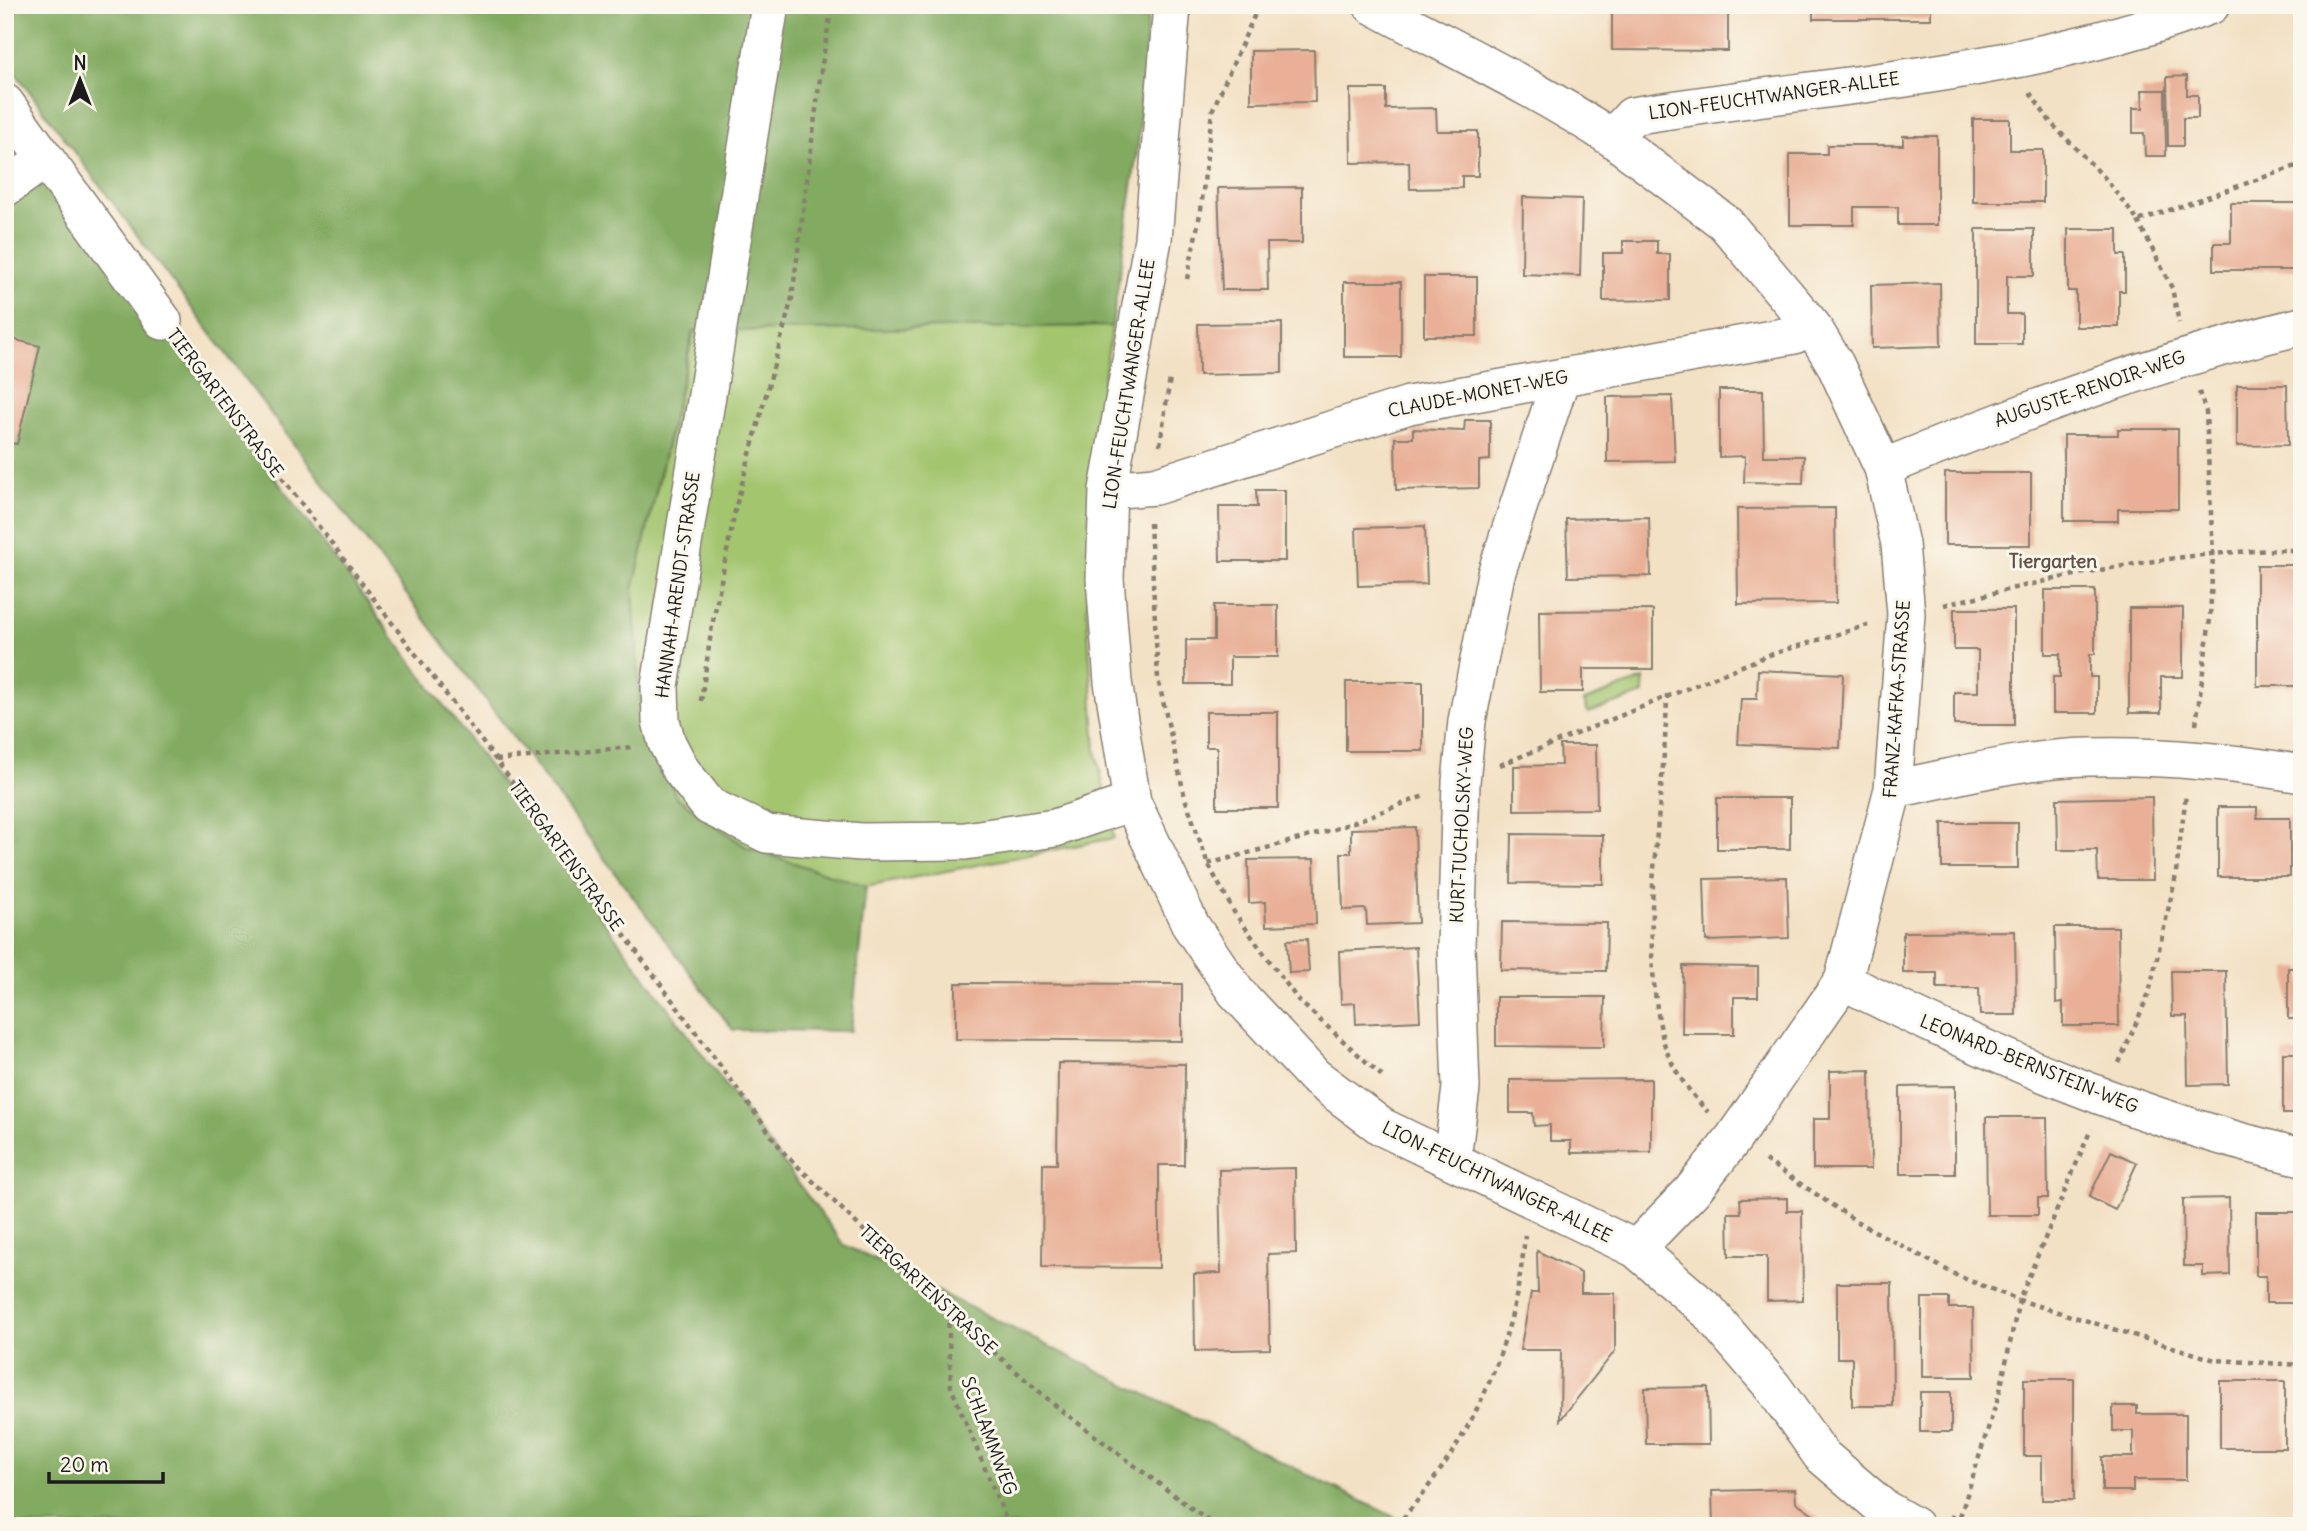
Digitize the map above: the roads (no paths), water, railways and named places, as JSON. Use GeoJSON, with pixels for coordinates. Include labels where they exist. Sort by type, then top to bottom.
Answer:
{"type":"FeatureCollection","features":[{"type":"Feature","properties":{"kind":"street","name":"HANNAH-ARENDT-STRASSE"},"geometry":{"type":"LineString","coordinates":[[770,5],[660,686],[661,721],[667,743],[681,770],[709,806],[767,834],[861,842],[965,841],[1055,828],[1132,802]]}},
{"type":"Feature","properties":{"kind":"street","name":"LION-FEUCHTWANGER-ALLEE"},"geometry":{"type":"LineString","coordinates":[[1172,5],[1153,239],[1108,490],[1105,579],[1113,682],[1132,802],[1191,926],[1236,992],[1309,1082],[1382,1127],[1452,1159],[1531,1201],[1636,1249],[1708,1311],[1773,1387],[1821,1455],[1884,1508],[1931,1520]]}},
{"type":"Feature","properties":{"kind":"street"},"geometry":{"type":"LineString","coordinates":[[1372,5],[1473,60],[1554,99],[1612,138]]}},
{"type":"Feature","properties":{"kind":"street","name":"LION-FEUCHTWANGER-ALLEE"},"geometry":{"type":"LineString","coordinates":[[1612,138],[1632,116],[2010,63],[2165,23],[2211,5]]}},
{"type":"Feature","properties":{"kind":"street","name":"TIERGARTENSTRASSE"},"geometry":{"type":"LineString","coordinates":[[5,103],[163,321]]}},
{"type":"Feature","properties":{"kind":"street","name":"FRANZ-KAFKA-STRASSE"},"geometry":{"type":"LineString","coordinates":[[1612,138],[1725,223],[1812,326],[1835,364],[1883,468],[1900,544],[1906,614],[1894,789],[1843,981],[1733,1139],[1692,1191],[1636,1249]]}},
{"type":"Feature","properties":{"kind":"street"},"geometry":{"type":"LineString","coordinates":[[5,188],[46,159]]}},
{"type":"Feature","properties":{"kind":"street","name":"CLAUDE-MONET-WEG"},"geometry":{"type":"LineString","coordinates":[[1108,490],[1155,486],[1409,405],[1794,335],[1812,326]]}},
{"type":"Feature","properties":{"kind":"street","name":"AUGUSTE-RENOIR-WEG"},"geometry":{"type":"LineString","coordinates":[[1883,468],[2054,400],[2186,355],[2302,326]]}},
{"type":"Feature","properties":{"kind":"street","name":"KURT-TUCHOLSKY-WEG"},"geometry":{"type":"LineString","coordinates":[[1452,1159],[1461,1088],[1456,946],[1461,782],[1467,721],[1496,574],[1561,378]]}},
{"type":"Feature","properties":{"kind":"street"},"geometry":{"type":"LineString","coordinates":[[1894,789],[2037,762],[2089,757],[2191,761],[2229,758],[2302,774]]}},
{"type":"Feature","properties":{"kind":"street","name":"LEONARD-BERNSTEIN-WEG"},"geometry":{"type":"LineString","coordinates":[[1843,981],[1944,1032],[2104,1098],[2256,1146],[2302,1157]]}},
{"type":"Feature","properties":{"kind":"district","name":"Tiergarten"},"geometry":{"type":"Point","coordinates":[2053,561]}}]}
